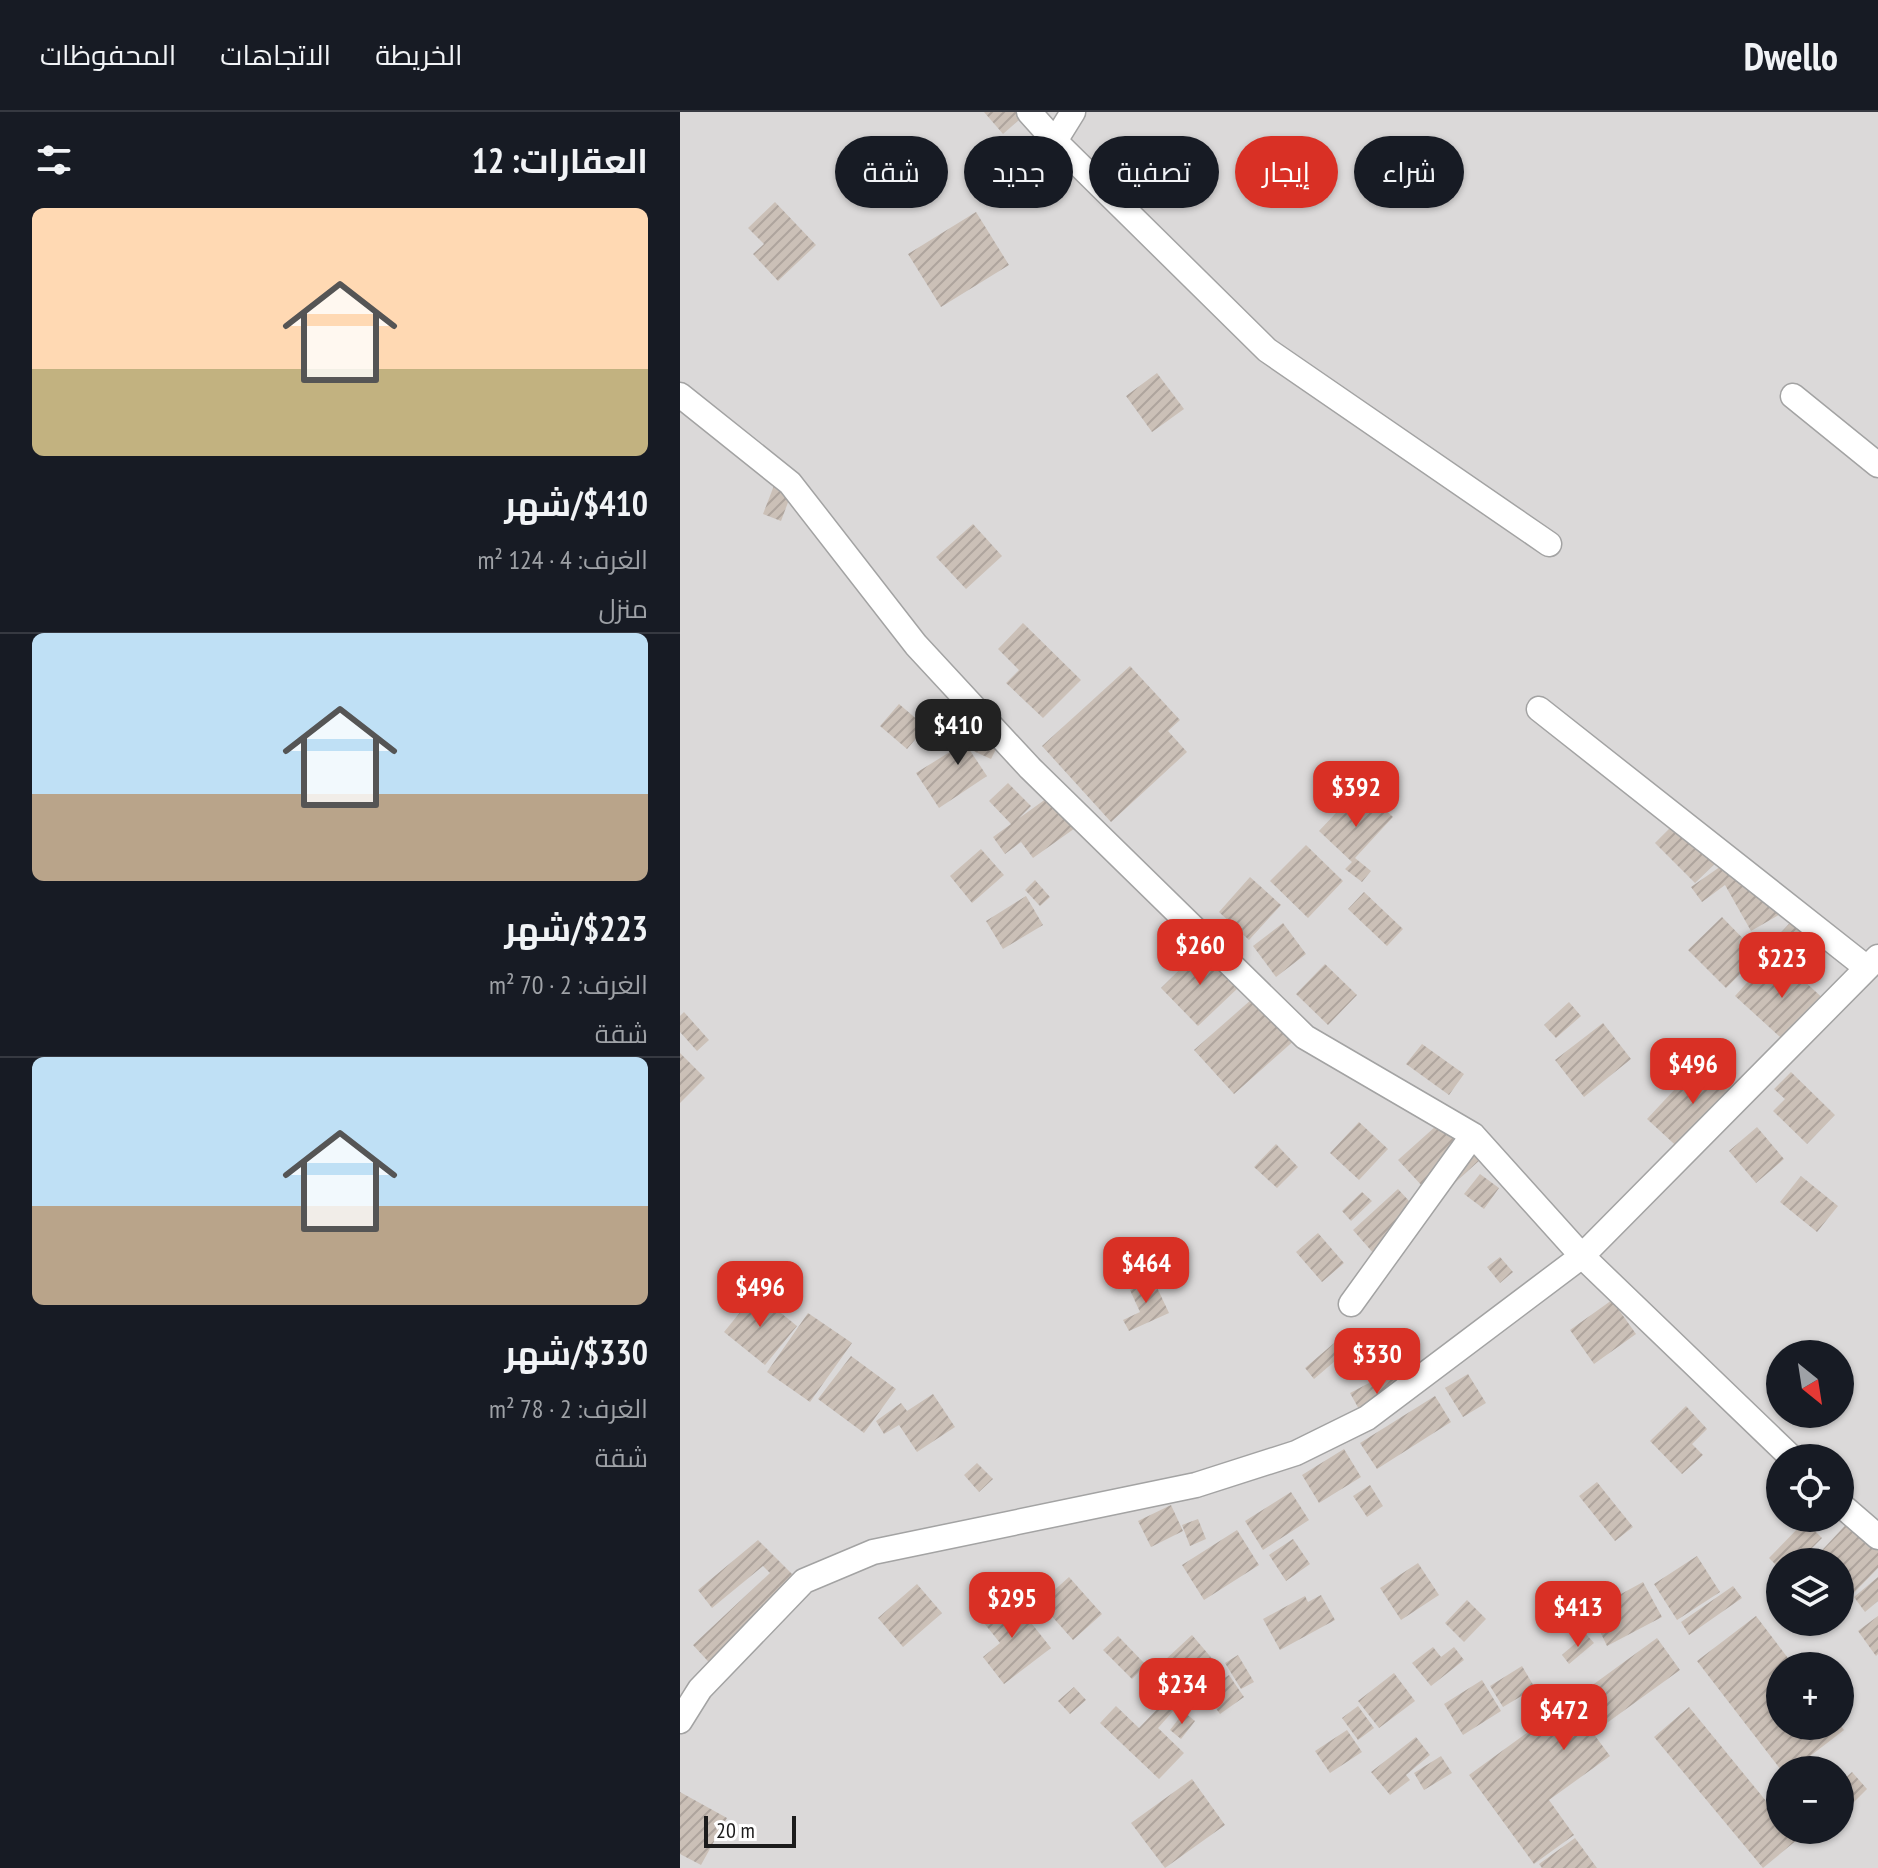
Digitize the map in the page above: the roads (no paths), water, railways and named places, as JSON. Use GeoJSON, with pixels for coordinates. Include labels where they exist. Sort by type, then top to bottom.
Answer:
{"type":"FeatureCollection","features":[{"type":"Feature","properties":{"kind":"street"},"geometry":{"type":"LineString","coordinates":[[1029,112],[1051,136]]}},
{"type":"Feature","properties":{"kind":"street"},"geometry":{"type":"LineString","coordinates":[[1058,136],[1073,112]]}},
{"type":"Feature","properties":{"kind":"street"},"geometry":{"type":"LineString","coordinates":[[1073,159],[1267,350],[1549,544]]}},
{"type":"Feature","properties":{"kind":"street"},"geometry":{"type":"LineString","coordinates":[[680,395],[790,483],[916,645],[1030,768],[1305,1037],[1473,1135],[1582,1256],[1777,1444]]}},
{"type":"Feature","properties":{"kind":"street"},"geometry":{"type":"LineString","coordinates":[[1793,396],[1878,465]]}},
{"type":"Feature","properties":{"kind":"street"},"geometry":{"type":"LineString","coordinates":[[680,1721],[700,1689],[804,1581],[873,1552],[1196,1485],[1296,1453],[1367,1418],[1582,1256],[1873,962],[1539,709]]}},
{"type":"Feature","properties":{"kind":"street"},"geometry":{"type":"LineString","coordinates":[[1351,1304],[1473,1135]]}},
{"type":"Feature","properties":{"kind":"street"},"geometry":{"type":"LineString","coordinates":[[1854,1516],[1878,1537]]}}]}
